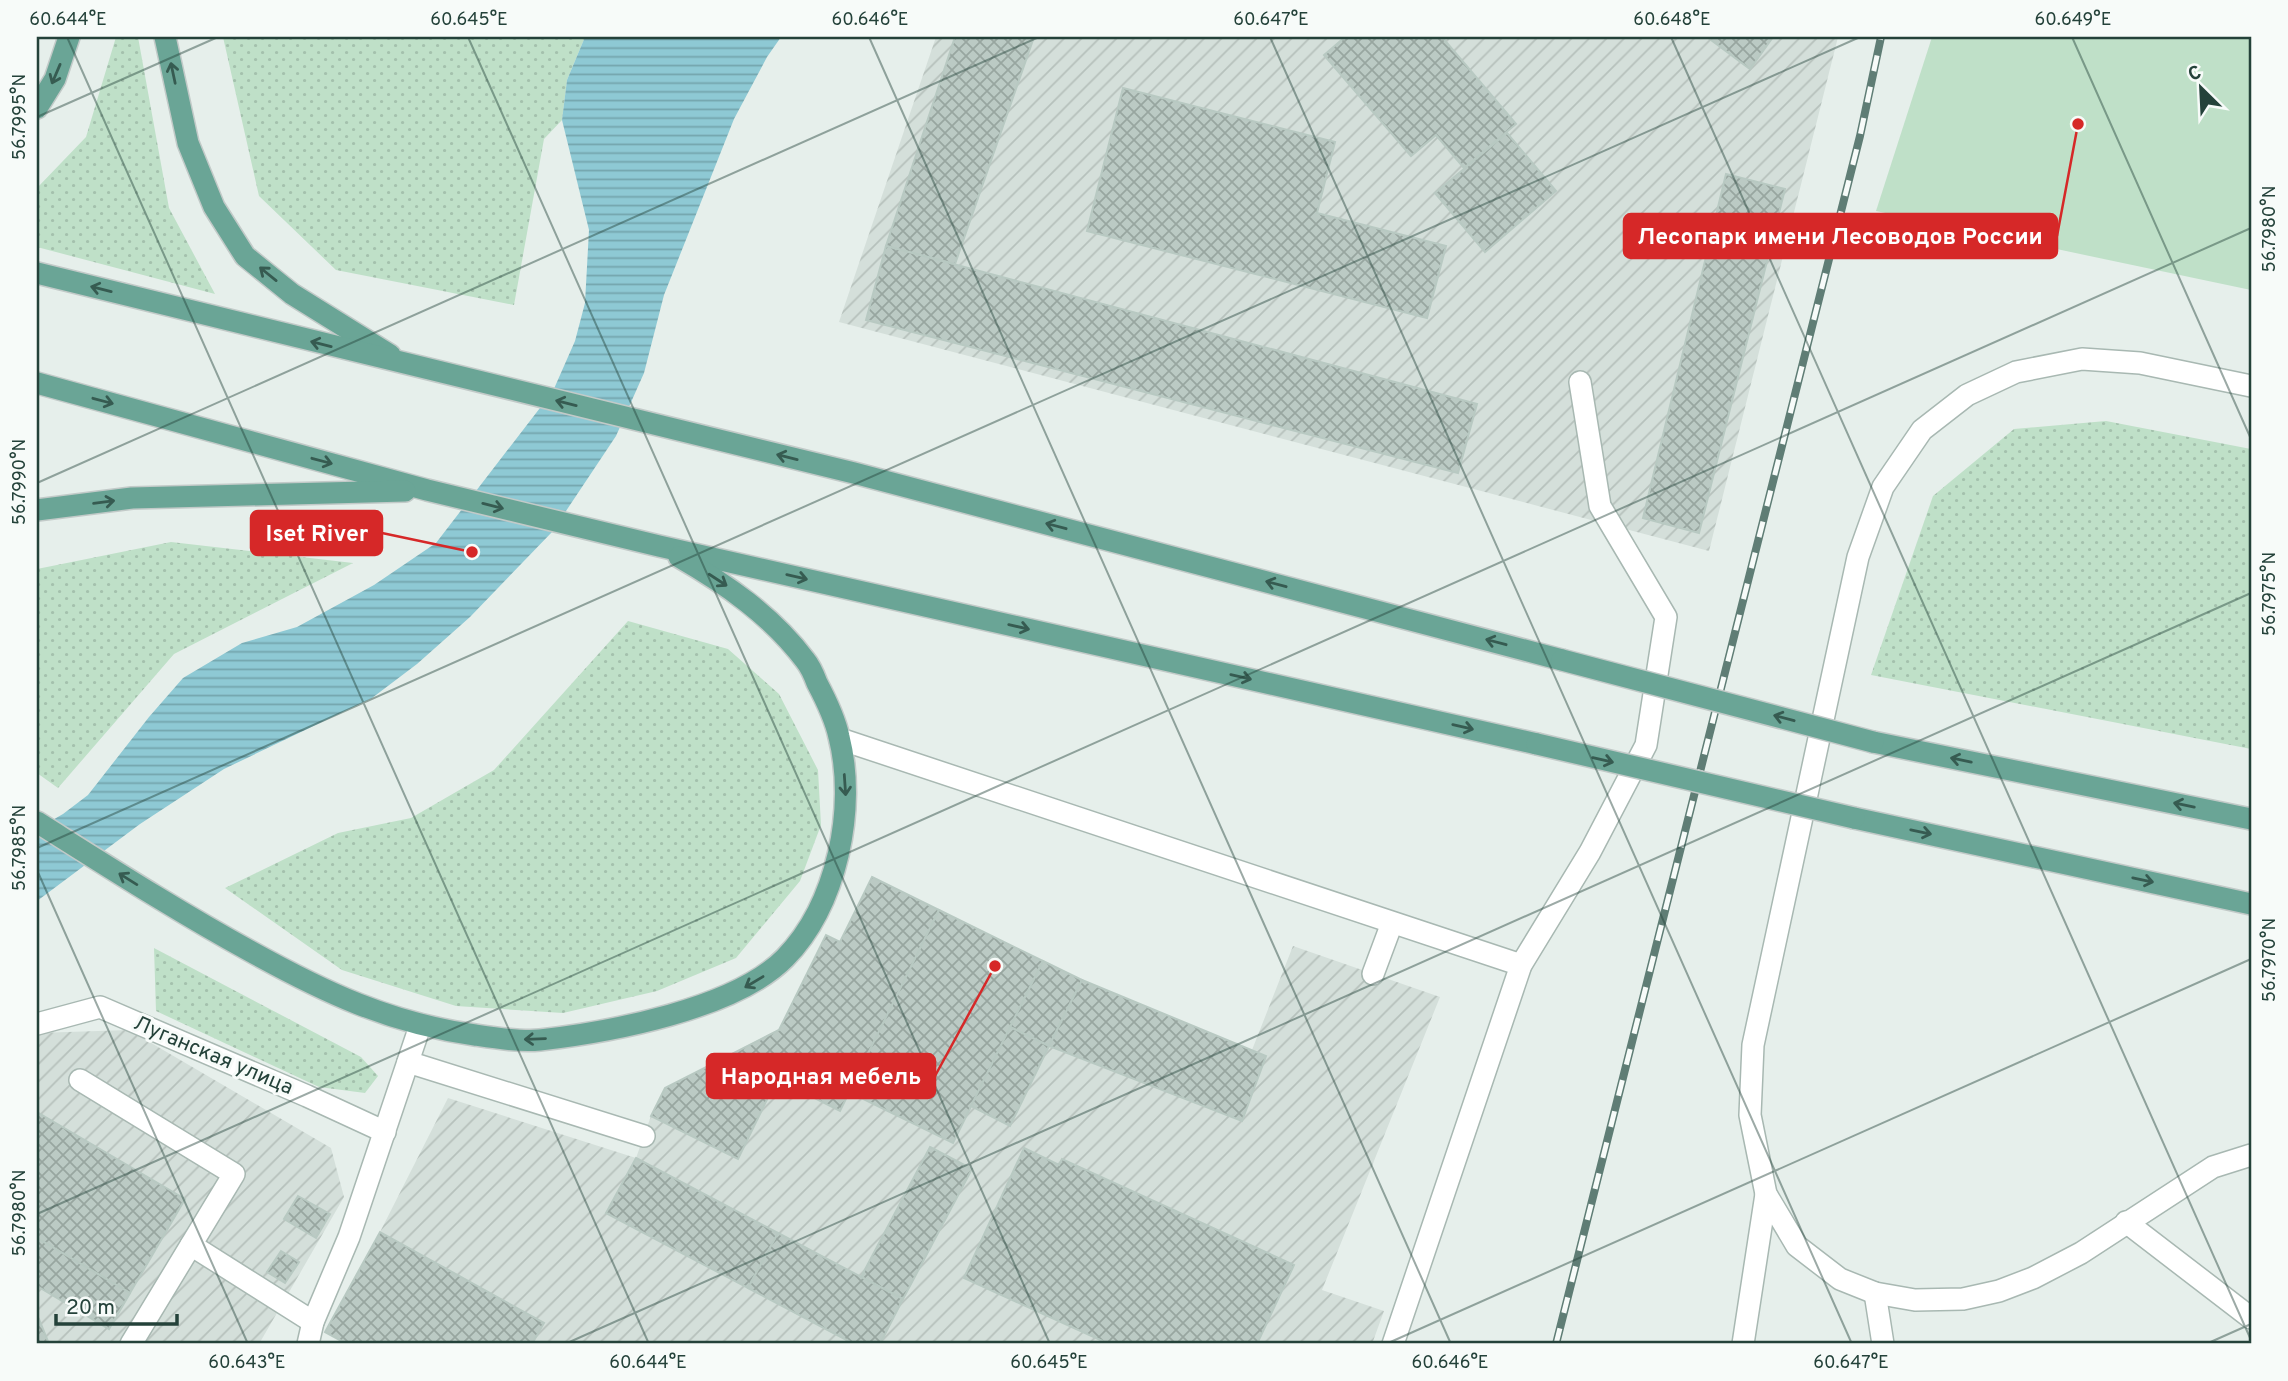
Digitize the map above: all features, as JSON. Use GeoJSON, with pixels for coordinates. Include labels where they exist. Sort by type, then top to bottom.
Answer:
{"type":"FeatureCollection","features":[{"type":"Feature","properties":{"kind":"main road"},"geometry":{"type":"LineString","coordinates":[[37,108],[55,79],[69,37]]}},
{"type":"Feature","properties":{"kind":"main road"},"geometry":{"type":"LineString","coordinates":[[165,37],[188,144],[214,207],[245,256],[292,294],[407,365]]}},
{"type":"Feature","properties":{"kind":"main road"},"geometry":{"type":"LineString","coordinates":[[37,273],[854,473],[1873,742],[2251,819]]}},
{"type":"Feature","properties":{"kind":"main road"},"geometry":{"type":"LineString","coordinates":[[37,383],[426,490],[659,546],[1854,818],[2251,904]]}},
{"type":"Feature","properties":{"kind":"main road"},"geometry":{"type":"LineString","coordinates":[[37,510],[132,498],[426,490]]}},
{"type":"Feature","properties":{"kind":"main road"},"geometry":{"type":"LineString","coordinates":[[37,822],[186,916],[311,984],[363,1007],[420,1026],[478,1036],[537,1040],[634,1024],[715,1001],[756,982],[785,958],[807,931],[828,892],[841,842],[846,793],[840,739],[828,703],[806,661],[764,616],[722,582],[659,546]]}},
{"type":"Feature","properties":{"kind":"street"},"geometry":{"type":"LineString","coordinates":[[2251,386],[2140,363],[2082,359],[2016,372],[1967,395],[1922,430],[1883,487],[1858,556],[1753,1045],[1750,1115],[1766,1194],[1797,1247],[1840,1279],[1875,1293],[1915,1300],[1963,1299],[1998,1291],[2033,1278],[2081,1253],[2213,1167],[2251,1155]]}},
{"type":"Feature","properties":{"kind":"street"},"geometry":{"type":"LineString","coordinates":[[1393,1344],[1521,965],[1590,852],[1646,745],[1665,617],[1600,506],[1580,382]]}},
{"type":"Feature","properties":{"kind":"street"},"geometry":{"type":"LineString","coordinates":[[840,739],[1521,965]]}},
{"type":"Feature","properties":{"kind":"street"},"geometry":{"type":"LineString","coordinates":[[1373,974],[1392,923]]}},
{"type":"Feature","properties":{"kind":"street","name":"Луганская улица"},"geometry":{"type":"LineString","coordinates":[[37,1024],[100,1007],[385,1132]]}},
{"type":"Feature","properties":{"kind":"street"},"geometry":{"type":"LineString","coordinates":[[308,1344],[313,1322],[349,1237],[420,1026]]}},
{"type":"Feature","properties":{"kind":"street"},"geometry":{"type":"LineString","coordinates":[[408,1062],[643,1136]]}},
{"type":"Feature","properties":{"kind":"street"},"geometry":{"type":"LineString","coordinates":[[80,1080],[234,1174],[131,1344]]}},
{"type":"Feature","properties":{"kind":"street"},"geometry":{"type":"LineString","coordinates":[[1743,1344],[1766,1194]]}},
{"type":"Feature","properties":{"kind":"street"},"geometry":{"type":"LineString","coordinates":[[2126,1222],[2251,1318]]}},
{"type":"Feature","properties":{"kind":"street"},"geometry":{"type":"LineString","coordinates":[[191,1245],[313,1322]]}},
{"type":"Feature","properties":{"kind":"street"},"geometry":{"type":"LineString","coordinates":[[1875,1293],[1883,1344]]}},
{"type":"Feature","properties":{"kind":"shaded area"},"geometry":{"type":"Polygon","coordinates":[[[936,37],[1838,37],[1709,551],[839,322],[936,37]]]}},
{"type":"Feature","properties":{"kind":"shaded area"},"geometry":{"type":"Polygon","coordinates":[[[872,877],[1082,980],[1252,1050],[1293,946],[1440,997],[1322,1290],[1384,1311],[1372,1344],[347,1344],[325,1332],[380,1232],[448,1098],[636,1158],[651,1116],[665,1088],[779,1029],[826,935],[840,942],[872,877]]]}},
{"type":"Feature","properties":{"kind":"shaded area"},"geometry":{"type":"Polygon","coordinates":[[[129,1030],[331,1148],[344,1197],[259,1344],[37,1344],[37,1033],[129,1030]]]}},
{"type":"Feature","properties":{"kind":"green space"},"geometry":{"type":"Polygon","coordinates":[[[116,37],[138,37],[169,208],[215,294],[37,247],[37,188],[86,137],[116,37]]]}},
{"type":"Feature","properties":{"kind":"green space"},"geometry":{"type":"Polygon","coordinates":[[[223,37],[585,37],[567,80],[562,120],[544,139],[514,305],[336,270],[259,196],[223,37]]]}},
{"type":"Feature","properties":{"kind":"green space"},"geometry":{"type":"Polygon","coordinates":[[[1932,37],[2251,37],[2251,290],[1876,211],[1932,37]]]}},
{"type":"Feature","properties":{"kind":"green space"},"geometry":{"type":"Polygon","coordinates":[[[2106,421],[2251,449],[2251,749],[1871,675],[1933,496],[2014,429],[2106,421]]]}},
{"type":"Feature","properties":{"kind":"green space"},"geometry":{"type":"Polygon","coordinates":[[[171,542],[353,563],[174,654],[58,788],[37,773],[37,569],[171,542]]]}},
{"type":"Feature","properties":{"kind":"green space"},"geometry":{"type":"Polygon","coordinates":[[[628,621],[728,649],[779,694],[818,770],[821,825],[800,881],[736,958],[657,991],[563,1013],[456,1006],[342,970],[225,888],[338,833],[411,818],[494,770],[628,621]]]}},
{"type":"Feature","properties":{"kind":"green space"},"geometry":{"type":"Polygon","coordinates":[[[154,948],[361,1057],[378,1076],[365,1093],[319,1087],[156,1011],[154,948]]]}},
{"type":"Feature","properties":{"kind":"water"},"geometry":{"type":"Polygon","coordinates":[[[585,37],[781,37],[767,57],[734,119],[664,295],[644,373],[616,436],[552,532],[470,617],[417,664],[372,698],[224,769],[140,824],[37,901],[37,829],[88,795],[183,678],[242,643],[297,627],[374,585],[436,543],[553,391],[575,341],[585,303],[589,230],[562,120],[567,80],[585,37]]]}},
{"type":"Feature","properties":{"kind":"building"},"geometry":{"type":"Polygon","coordinates":[[[955,37],[1034,37],[955,264],[886,246],[955,37]]]}},
{"type":"Feature","properties":{"kind":"building"},"geometry":{"type":"Polygon","coordinates":[[[1345,37],[1442,37],[1516,124],[1464,168],[1436,135],[1411,156],[1324,55],[1345,37]]]}},
{"type":"Feature","properties":{"kind":"building"},"geometry":{"type":"Polygon","coordinates":[[[1707,37],[1773,37],[1750,69],[1707,37]]]}},
{"type":"Feature","properties":{"kind":"building"},"geometry":{"type":"Polygon","coordinates":[[[1123,88],[1335,142],[1317,213],[1446,246],[1427,318],[1087,231],[1123,88]]]}},
{"type":"Feature","properties":{"kind":"building"},"geometry":{"type":"Polygon","coordinates":[[[1507,133],[1556,191],[1485,252],[1435,193],[1507,133]]]}},
{"type":"Feature","properties":{"kind":"building"},"geometry":{"type":"Polygon","coordinates":[[[1726,174],[1785,189],[1699,533],[1643,518],[1726,174]]]}},
{"type":"Feature","properties":{"kind":"building"},"geometry":{"type":"Polygon","coordinates":[[[886,246],[1477,404],[1458,473],[866,320],[886,246]]]}},
{"type":"Feature","properties":{"kind":"building"},"geometry":{"type":"Polygon","coordinates":[[[872,877],[939,910],[840,1111],[777,1079],[738,1159],[651,1116],[665,1088],[779,1030],[826,935],[840,942],[872,877]]]}},
{"type":"Feature","properties":{"kind":"building"},"geometry":{"type":"Polygon","coordinates":[[[939,910],[1043,961],[953,1143],[849,1092],[939,910]]]}},
{"type":"Feature","properties":{"kind":"building"},"geometry":{"type":"Polygon","coordinates":[[[1043,961],[1082,980],[1049,1046],[1010,1027],[1043,961]]]}},
{"type":"Feature","properties":{"kind":"building"},"geometry":{"type":"Polygon","coordinates":[[[1082,980],[1266,1056],[1242,1121],[1049,1046],[1082,980]]]}},
{"type":"Feature","properties":{"kind":"building"},"geometry":{"type":"Polygon","coordinates":[[[1010,1027],[1049,1046],[1010,1126],[971,1106],[1010,1027]]]}},
{"type":"Feature","properties":{"kind":"building"},"geometry":{"type":"Polygon","coordinates":[[[37,1112],[185,1199],[130,1293],[37,1238],[37,1112]]]}},
{"type":"Feature","properties":{"kind":"building"},"geometry":{"type":"Polygon","coordinates":[[[930,1147],[972,1169],[903,1299],[861,1277],[930,1147]]]}},
{"type":"Feature","properties":{"kind":"building"},"geometry":{"type":"Polygon","coordinates":[[[1024,1148],[1059,1165],[1062,1159],[1294,1265],[1257,1344],[1109,1344],[964,1278],[1024,1148]]]}},
{"type":"Feature","properties":{"kind":"building"},"geometry":{"type":"Polygon","coordinates":[[[636,1158],[778,1233],[748,1288],[606,1213],[636,1158]]]}},
{"type":"Feature","properties":{"kind":"building"},"geometry":{"type":"Polygon","coordinates":[[[298,1196],[330,1214],[316,1238],[284,1219],[298,1196]]]}},
{"type":"Feature","properties":{"kind":"building"},"geometry":{"type":"Polygon","coordinates":[[[380,1232],[544,1323],[532,1344],[347,1344],[325,1332],[380,1232]]]}},
{"type":"Feature","properties":{"kind":"building"},"geometry":{"type":"Polygon","coordinates":[[[778,1233],[903,1299],[880,1344],[854,1344],[748,1288],[778,1233]]]}},
{"type":"Feature","properties":{"kind":"building"},"geometry":{"type":"Polygon","coordinates":[[[37,1238],[130,1293],[109,1329],[37,1286],[37,1238]]]}},
{"type":"Feature","properties":{"kind":"building"},"geometry":{"type":"Polygon","coordinates":[[[281,1251],[299,1262],[285,1283],[267,1272],[281,1251]]]}},
{"type":"Feature","properties":{"kind":"building"},"geometry":{"type":"Polygon","coordinates":[[[39,1319],[49,1344],[37,1344],[39,1319]]]}},
{"type":"Feature","properties":{"kind":"railway"},"geometry":{"type":"LineString","coordinates":[[1556,1344],[1860,136],[1881,37]]}},
{"type":"Feature","properties":{"kind":"place","name":"Лесопарк имени Лесоводов России"},"geometry":{"type":"Point","coordinates":[2078,124]}},
{"type":"Feature","properties":{"kind":"place","name":"Iset River"},"geometry":{"type":"Point","coordinates":[472,552]}},
{"type":"Feature","properties":{"kind":"place","name":"Народная мебель"},"geometry":{"type":"Point","coordinates":[995,966]}}]}
